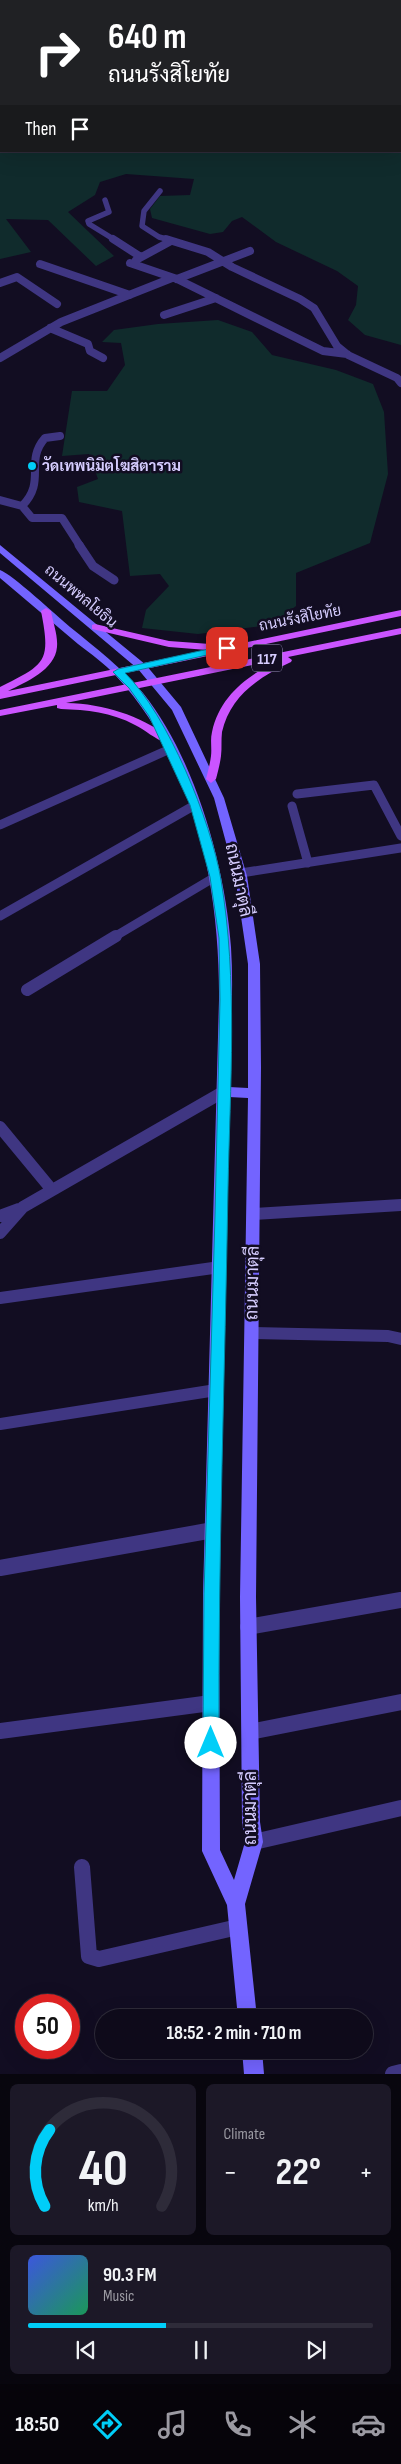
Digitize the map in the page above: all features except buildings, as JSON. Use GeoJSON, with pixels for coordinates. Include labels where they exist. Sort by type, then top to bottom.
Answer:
{"type":"FeatureCollection","features":[{"type":"Feature","properties":{"kind":"main road","name":"ถนนพหลโยธิน"},"geometry":{"type":"LineString","coordinates":[[0,548],[142,667],[155,681]]}},
{"type":"Feature","properties":{"kind":"main road","name":"ถนนพหลโยธิน"},"geometry":{"type":"LineString","coordinates":[[0,573],[133,686]]}},
{"type":"Feature","properties":{"kind":"main road"},"geometry":{"type":"LineString","coordinates":[[0,692],[28,678],[50,654],[51,644],[46,611]]}},
{"type":"Feature","properties":{"kind":"main road","name":"ถนนรังสิโยทัย"},"geometry":{"type":"LineString","coordinates":[[0,696],[401,613]]}},
{"type":"Feature","properties":{"kind":"main road"},"geometry":{"type":"LineString","coordinates":[[95,627],[169,644],[227,648]]}},
{"type":"Feature","properties":{"kind":"main road","name":"ถนนรังสิโยทัย"},"geometry":{"type":"LineString","coordinates":[[0,713],[401,631]]}},
{"type":"Feature","properties":{"kind":"main road"},"geometry":{"type":"LineString","coordinates":[[211,779],[216,756],[217,732],[234,693],[271,667],[310,649]]}},
{"type":"Feature","properties":{"kind":"main road","name":"ถนนมาตุลี"},"geometry":{"type":"LineString","coordinates":[[155,681],[177,709],[219,798],[241,873],[254,964],[255,1043],[248,1627],[251,1822],[254,1842],[236,1904]]}},
{"type":"Feature","properties":{"kind":"main road","name":"ถนนมาตุลี"},"geometry":{"type":"LineString","coordinates":[[133,686],[154,716],[195,805],[215,877],[224,938],[220,1267],[213,1530],[211,1851],[236,1904],[247,2009]]}},
{"type":"Feature","properties":{"kind":"main road"},"geometry":{"type":"LineString","coordinates":[[30,707],[79,707],[116,711],[144,725],[168,744]]}},
{"type":"Feature","properties":{"kind":"main road"},"geometry":{"type":"LineString","coordinates":[[223,1092],[254,1093]]}},
{"type":"Feature","properties":{"kind":"main road"},"geometry":{"type":"LineString","coordinates":[[253,2059],[254,2074]]}},
{"type":"Feature","properties":{"kind":"street"},"geometry":{"type":"LineString","coordinates":[[160,191],[145,208],[140,219],[142,226],[159,237],[208,252],[222,261],[300,299],[314,308],[322,318],[330,336],[348,354],[401,382]]}},
{"type":"Feature","properties":{"kind":"street"},"geometry":{"type":"LineString","coordinates":[[105,200],[109,212],[90,218],[89,224],[141,257]]}},
{"type":"Feature","properties":{"kind":"street"},"geometry":{"type":"LineString","coordinates":[[171,241],[130,263],[174,278],[324,351],[348,354]]}},
{"type":"Feature","properties":{"kind":"street"},"geometry":{"type":"LineString","coordinates":[[0,358],[50,328],[81,313],[250,251]]}},
{"type":"Feature","properties":{"kind":"street"},"geometry":{"type":"LineString","coordinates":[[40,264],[130,296]]}},
{"type":"Feature","properties":{"kind":"street"},"geometry":{"type":"LineString","coordinates":[[0,283],[17,277],[57,304]]}},
{"type":"Feature","properties":{"kind":"street"},"geometry":{"type":"LineString","coordinates":[[164,315],[216,298]]}},
{"type":"Feature","properties":{"kind":"street"},"geometry":{"type":"LineString","coordinates":[[50,328],[88,344],[90,351],[103,358]]}},
{"type":"Feature","properties":{"kind":"street"},"geometry":{"type":"LineString","coordinates":[[22,506],[30,500],[36,488],[35,451],[45,438],[60,436]]}},
{"type":"Feature","properties":{"kind":"street"},"geometry":{"type":"LineString","coordinates":[[0,500],[22,506],[28,515],[36,519],[62,518],[76,534],[82,550],[92,566],[114,580]]}},
{"type":"Feature","properties":{"kind":"street"},"geometry":{"type":"LineString","coordinates":[[0,824],[168,744]]}},
{"type":"Feature","properties":{"kind":"street"},"geometry":{"type":"LineString","coordinates":[[297,794],[374,785],[401,836]]}},
{"type":"Feature","properties":{"kind":"street"},"geometry":{"type":"LineString","coordinates":[[0,916],[195,805]]}},
{"type":"Feature","properties":{"kind":"street"},"geometry":{"type":"LineString","coordinates":[[292,806],[308,864]]}},
{"type":"Feature","properties":{"kind":"street"},"geometry":{"type":"LineString","coordinates":[[241,873],[401,848]]}},
{"type":"Feature","properties":{"kind":"street"},"geometry":{"type":"LineString","coordinates":[[27,990],[215,877]]}},
{"type":"Feature","properties":{"kind":"street"},"geometry":{"type":"LineString","coordinates":[[0,1216],[23,1207],[223,1092]]}},
{"type":"Feature","properties":{"kind":"street"},"geometry":{"type":"LineString","coordinates":[[0,1127],[52,1190]]}},
{"type":"Feature","properties":{"kind":"street"},"geometry":{"type":"LineString","coordinates":[[253,1214],[401,1205]]}},
{"type":"Feature","properties":{"kind":"street"},"geometry":{"type":"LineString","coordinates":[[0,1233],[23,1207]]}},
{"type":"Feature","properties":{"kind":"street"},"geometry":{"type":"LineString","coordinates":[[0,1298],[220,1267]]}},
{"type":"Feature","properties":{"kind":"street"},"geometry":{"type":"LineString","coordinates":[[251,1332],[388,1336],[401,1339]]}},
{"type":"Feature","properties":{"kind":"street"},"geometry":{"type":"LineString","coordinates":[[0,1424],[216,1390]]}},
{"type":"Feature","properties":{"kind":"street"},"geometry":{"type":"LineString","coordinates":[[0,1568],[213,1530]]}},
{"type":"Feature","properties":{"kind":"street"},"geometry":{"type":"LineString","coordinates":[[248,1627],[401,1600]]}},
{"type":"Feature","properties":{"kind":"street"},"geometry":{"type":"LineString","coordinates":[[250,1732],[401,1702]]}},
{"type":"Feature","properties":{"kind":"street"},"geometry":{"type":"LineString","coordinates":[[0,1731],[86,1718],[211,1704]]}},
{"type":"Feature","properties":{"kind":"street"},"geometry":{"type":"LineString","coordinates":[[254,1842],[401,1808]]}},
{"type":"Feature","properties":{"kind":"street"},"geometry":{"type":"LineString","coordinates":[[82,1867],[89,1956],[99,1959],[238,1927]]}},
{"type":"Feature","properties":{"kind":"street"},"geometry":{"type":"LineString","coordinates":[[393,2074],[401,2072]]}},
{"type":"Feature","properties":{"kind":"green space"},"geometry":{"type":"Polygon","coordinates":[[[0,152],[401,152],[401,345],[365,335],[348,320],[356,305],[358,286],[337,271],[276,242],[242,217],[232,221],[223,232],[210,234],[152,218],[150,209],[160,196],[190,195],[194,179],[126,174],[100,182],[95,195],[68,212],[114,256],[96,266],[48,220],[6,219],[31,252],[0,259],[0,152]]]}},
{"type":"Feature","properties":{"kind":"green space"},"geometry":{"type":"Polygon","coordinates":[[[218,320],[252,332],[272,355],[336,370],[373,384],[384,412],[388,474],[370,543],[296,573],[296,606],[271,625],[198,634],[142,628],[146,610],[169,586],[160,574],[130,576],[122,511],[79,502],[77,487],[98,479],[89,454],[62,456],[72,391],[107,391],[125,365],[121,343],[102,342],[114,330],[158,324],[218,320]]]}},
{"type":"Feature","properties":{"kind":"place","name":"วัดเทพนิมิตโฆสิตาราม"},"geometry":{"type":"Point","coordinates":[32,466]}},
{"type":"Feature","properties":{"kind":"route"},"geometry":{"type":"LineString","coordinates":[[211,1743],[211,1594],[226,1000],[224,938],[215,877],[195,805],[154,716],[133,686],[118,672],[227,648]]}}]}
